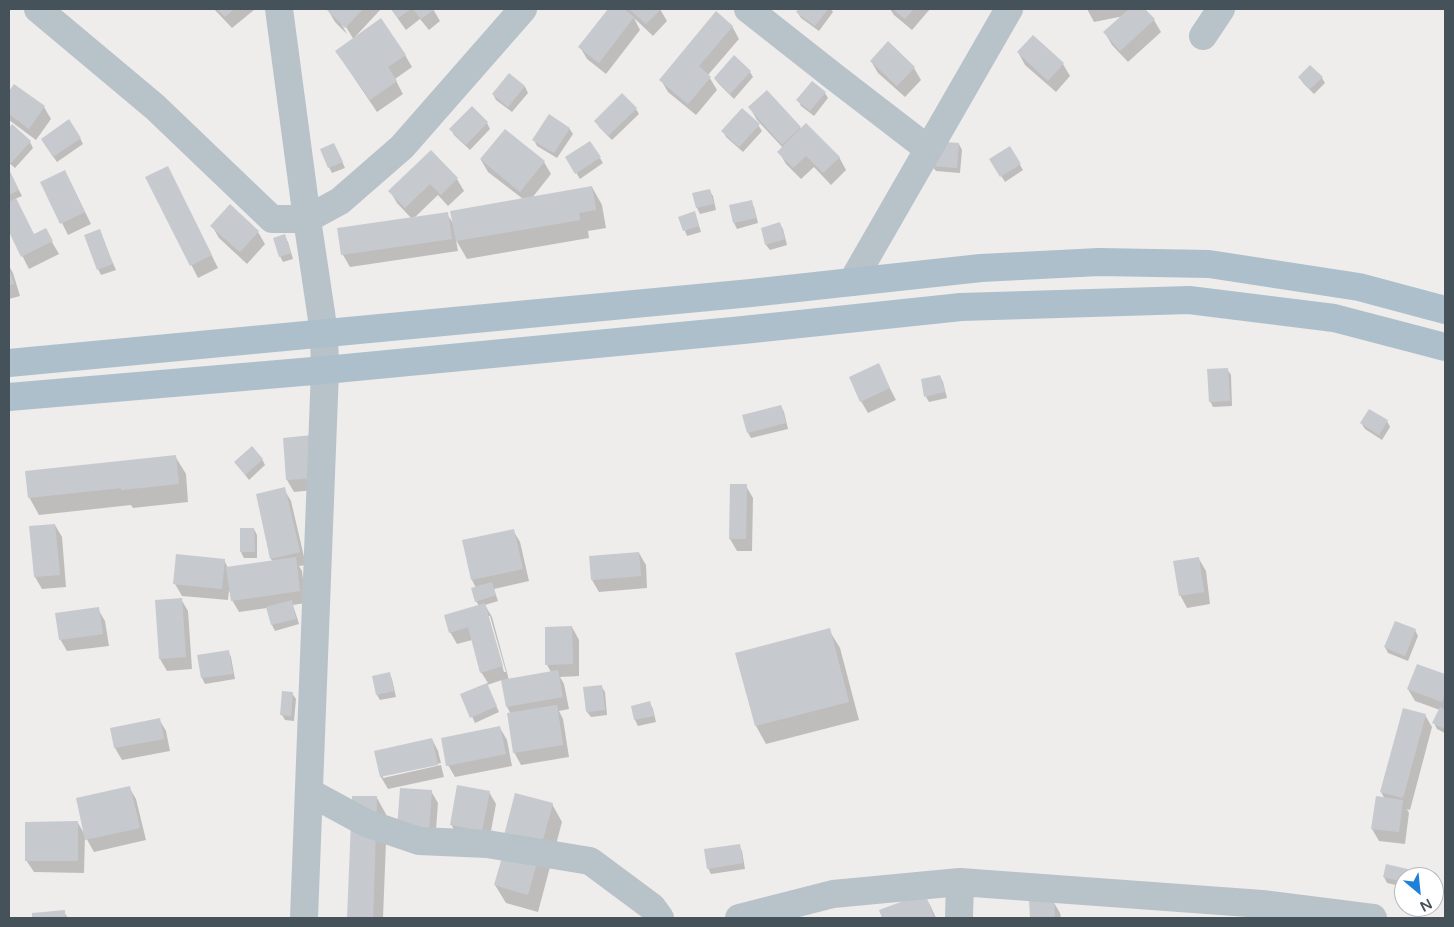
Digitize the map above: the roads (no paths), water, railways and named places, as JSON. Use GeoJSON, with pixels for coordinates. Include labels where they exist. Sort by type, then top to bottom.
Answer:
{"type":"FeatureCollection","features":[{"type":"Feature","properties":{"kind":"main road"},"geometry":{"type":"LineString","coordinates":[[9,363],[751,294],[981,268],[1100,262],[1209,264],[1359,287],[1445,310]]}},
{"type":"Feature","properties":{"kind":"main road"},"geometry":{"type":"LineString","coordinates":[[9,397],[325,370],[961,307],[1189,300],[1334,318],[1445,348]]}},
{"type":"Feature","properties":{"kind":"street"},"geometry":{"type":"LineString","coordinates":[[38,9],[155,107],[272,218],[306,219],[340,201],[402,147],[523,9]]}},
{"type":"Feature","properties":{"kind":"street"},"geometry":{"type":"LineString","coordinates":[[279,9],[306,219],[324,333],[325,370],[304,918]]}},
{"type":"Feature","properties":{"kind":"street"},"geometry":{"type":"LineString","coordinates":[[748,9],[928,149]]}},
{"type":"Feature","properties":{"kind":"street"},"geometry":{"type":"LineString","coordinates":[[852,282],[1009,9]]}},
{"type":"Feature","properties":{"kind":"street"},"geometry":{"type":"LineString","coordinates":[[1203,36],[1221,9]]}},
{"type":"Feature","properties":{"kind":"street"},"geometry":{"type":"LineString","coordinates":[[309,792],[366,823],[419,840],[487,844],[590,861],[652,907],[660,918]]}},
{"type":"Feature","properties":{"kind":"street"},"geometry":{"type":"LineString","coordinates":[[959,918],[960,882]]}},
{"type":"Feature","properties":{"kind":"street"},"geometry":{"type":"LineString","coordinates":[[739,918],[833,894],[960,882],[1262,911],[1373,918]]}}]}
